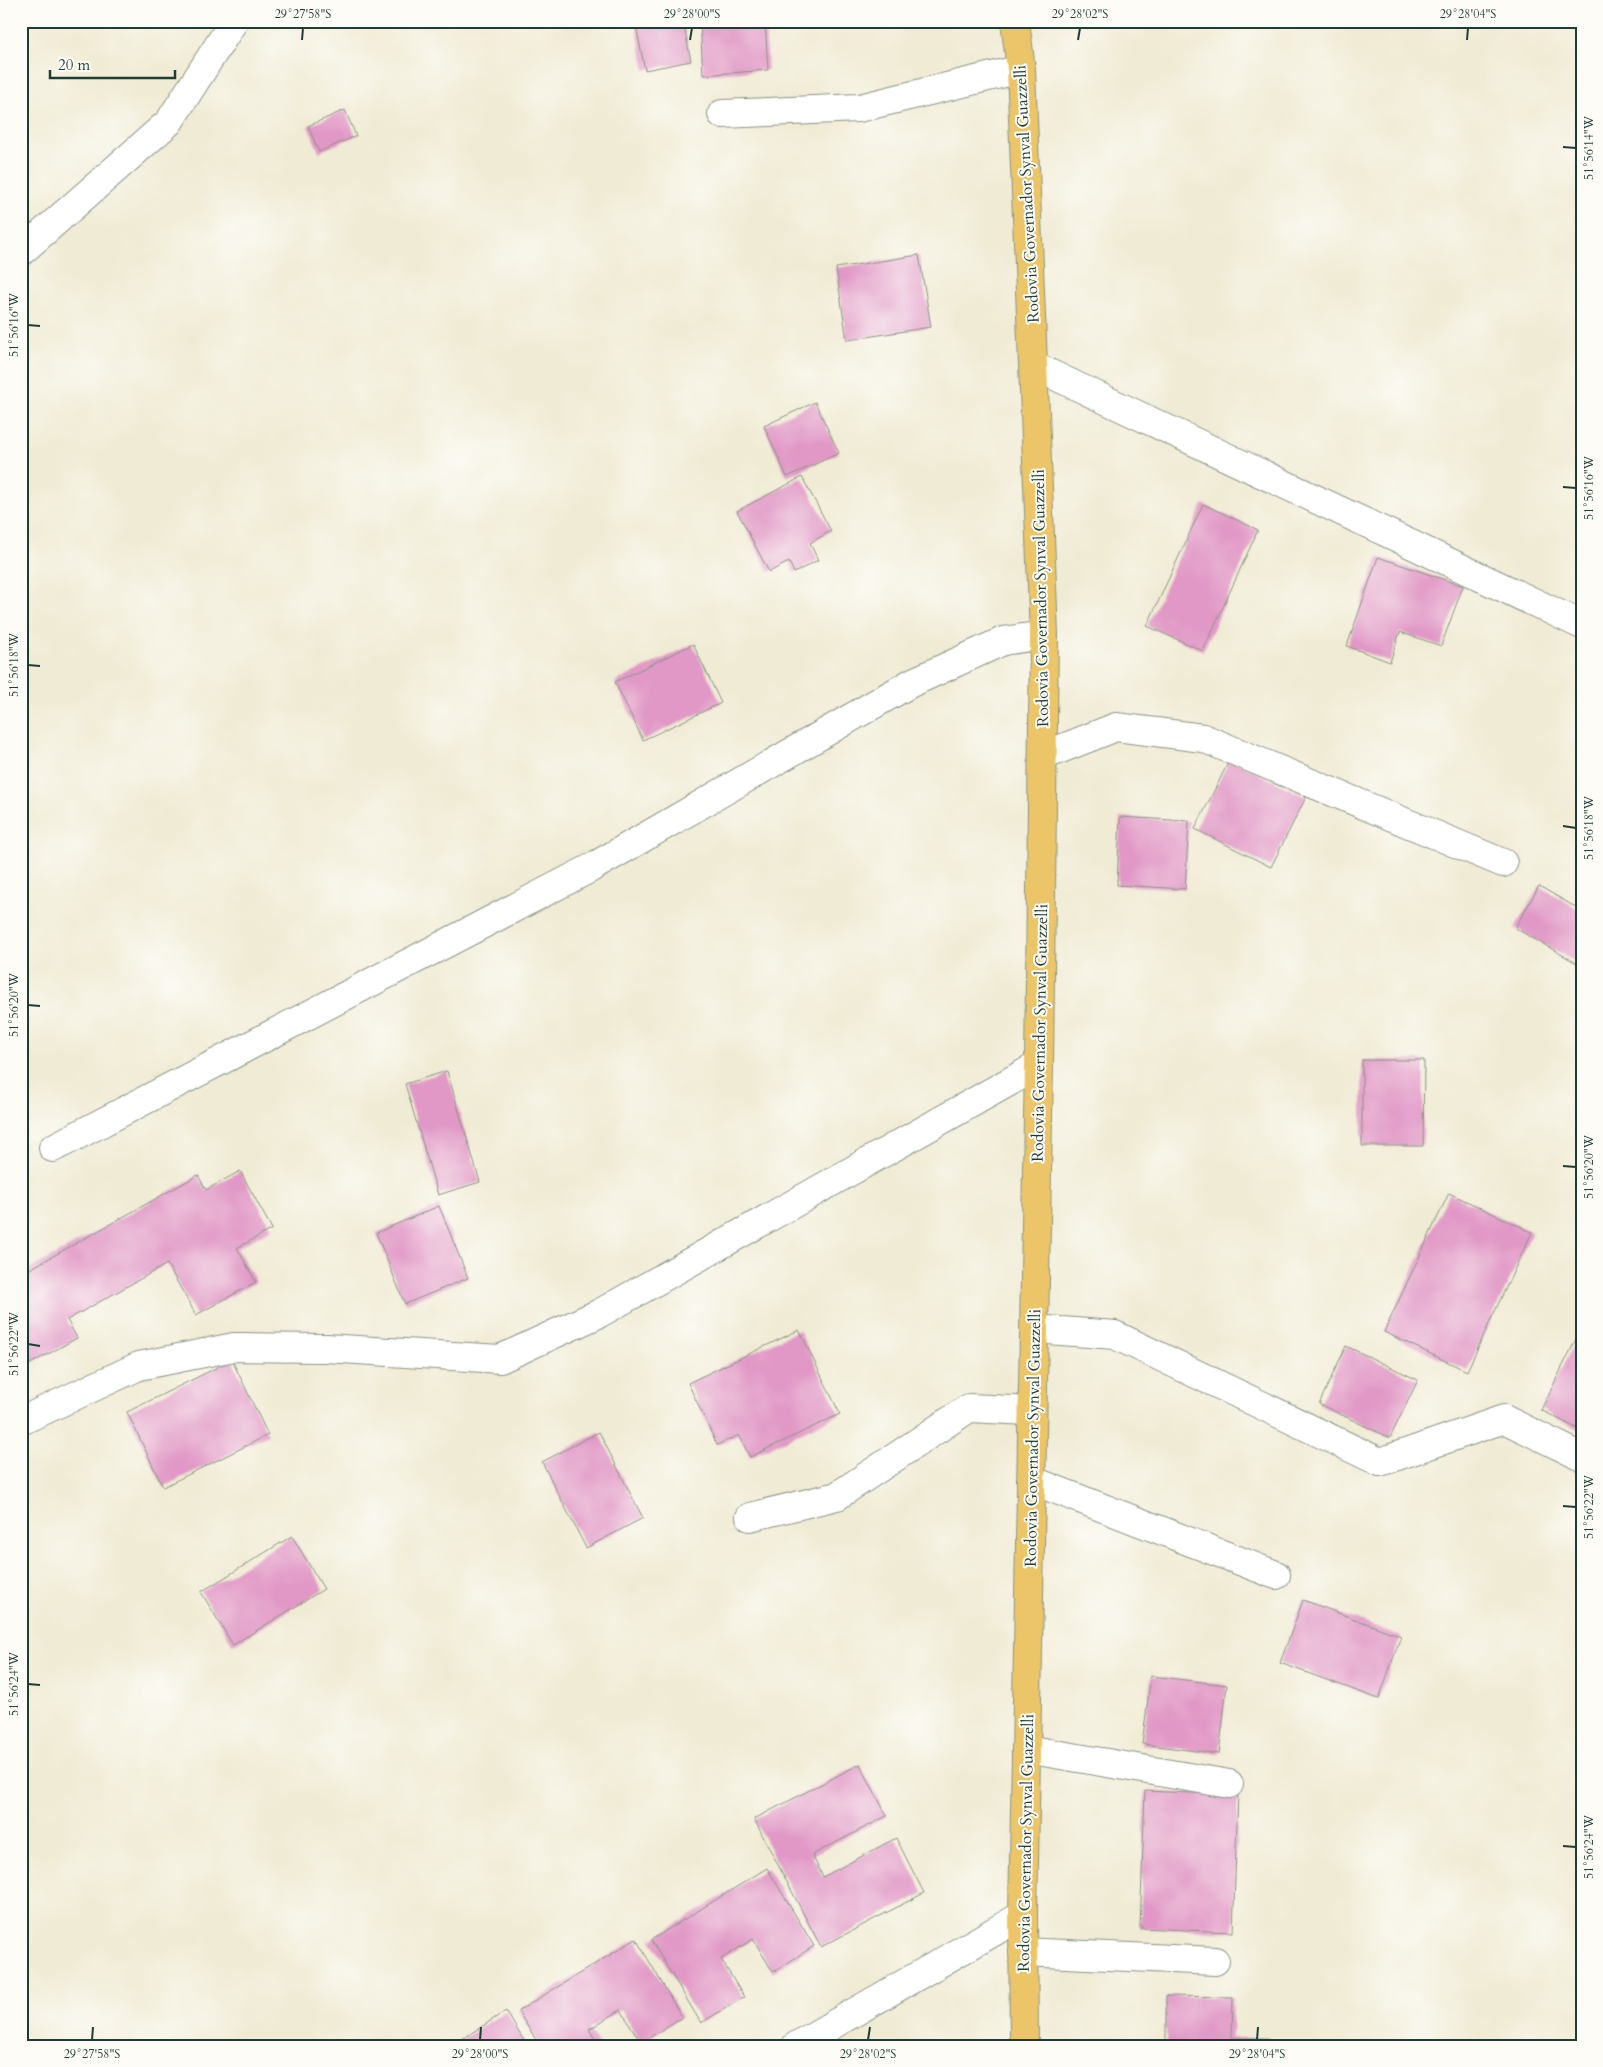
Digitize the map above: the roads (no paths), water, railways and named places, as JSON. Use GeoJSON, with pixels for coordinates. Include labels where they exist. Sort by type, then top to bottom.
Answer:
{"type":"FeatureCollection","features":[{"type":"Feature","properties":{"kind":"main road","name":"Rodovia Governador Synval Guazzelli"},"geometry":{"type":"LineString","coordinates":[[1015,21],[1021,69],[1044,635],[1039,1065],[1023,1915],[1024,2046]]}},
{"type":"Feature","properties":{"kind":"lane"},"geometry":{"type":"LineString","coordinates":[[21,252],[169,122],[234,21]]}},
{"type":"Feature","properties":{"kind":"lane"},"geometry":{"type":"LineString","coordinates":[[722,114],[859,108],[1021,69]]}},
{"type":"Feature","properties":{"kind":"lane"},"geometry":{"type":"LineString","coordinates":[[1034,366],[1582,625]]}},
{"type":"Feature","properties":{"kind":"lane"},"geometry":{"type":"LineString","coordinates":[[53,1148],[591,868],[911,683],[1003,641],[1044,635]]}},
{"type":"Feature","properties":{"kind":"lane"},"geometry":{"type":"LineString","coordinates":[[1043,756],[1116,727],[1203,738],[1503,863]]}},
{"type":"Feature","properties":{"kind":"lane"},"geometry":{"type":"LineString","coordinates":[[21,1421],[139,1366],[234,1347],[326,1348],[500,1359],[600,1313],[1039,1065]]}},
{"type":"Feature","properties":{"kind":"lane"},"geometry":{"type":"LineString","coordinates":[[1034,1329],[1115,1335],[1380,1462],[1504,1419],[1582,1457]]}},
{"type":"Feature","properties":{"kind":"lane"},"geometry":{"type":"LineString","coordinates":[[750,1517],[837,1496],[969,1408],[1032,1410]]}},
{"type":"Feature","properties":{"kind":"lane"},"geometry":{"type":"LineString","coordinates":[[1031,1480],[1276,1575]]}},
{"type":"Feature","properties":{"kind":"lane"},"geometry":{"type":"LineString","coordinates":[[1026,1749],[1229,1784]]}},
{"type":"Feature","properties":{"kind":"lane"},"geometry":{"type":"LineString","coordinates":[[796,2046],[1023,1915]]}},
{"type":"Feature","properties":{"kind":"lane"},"geometry":{"type":"LineString","coordinates":[[1023,1952],[1215,1961]]}}]}
